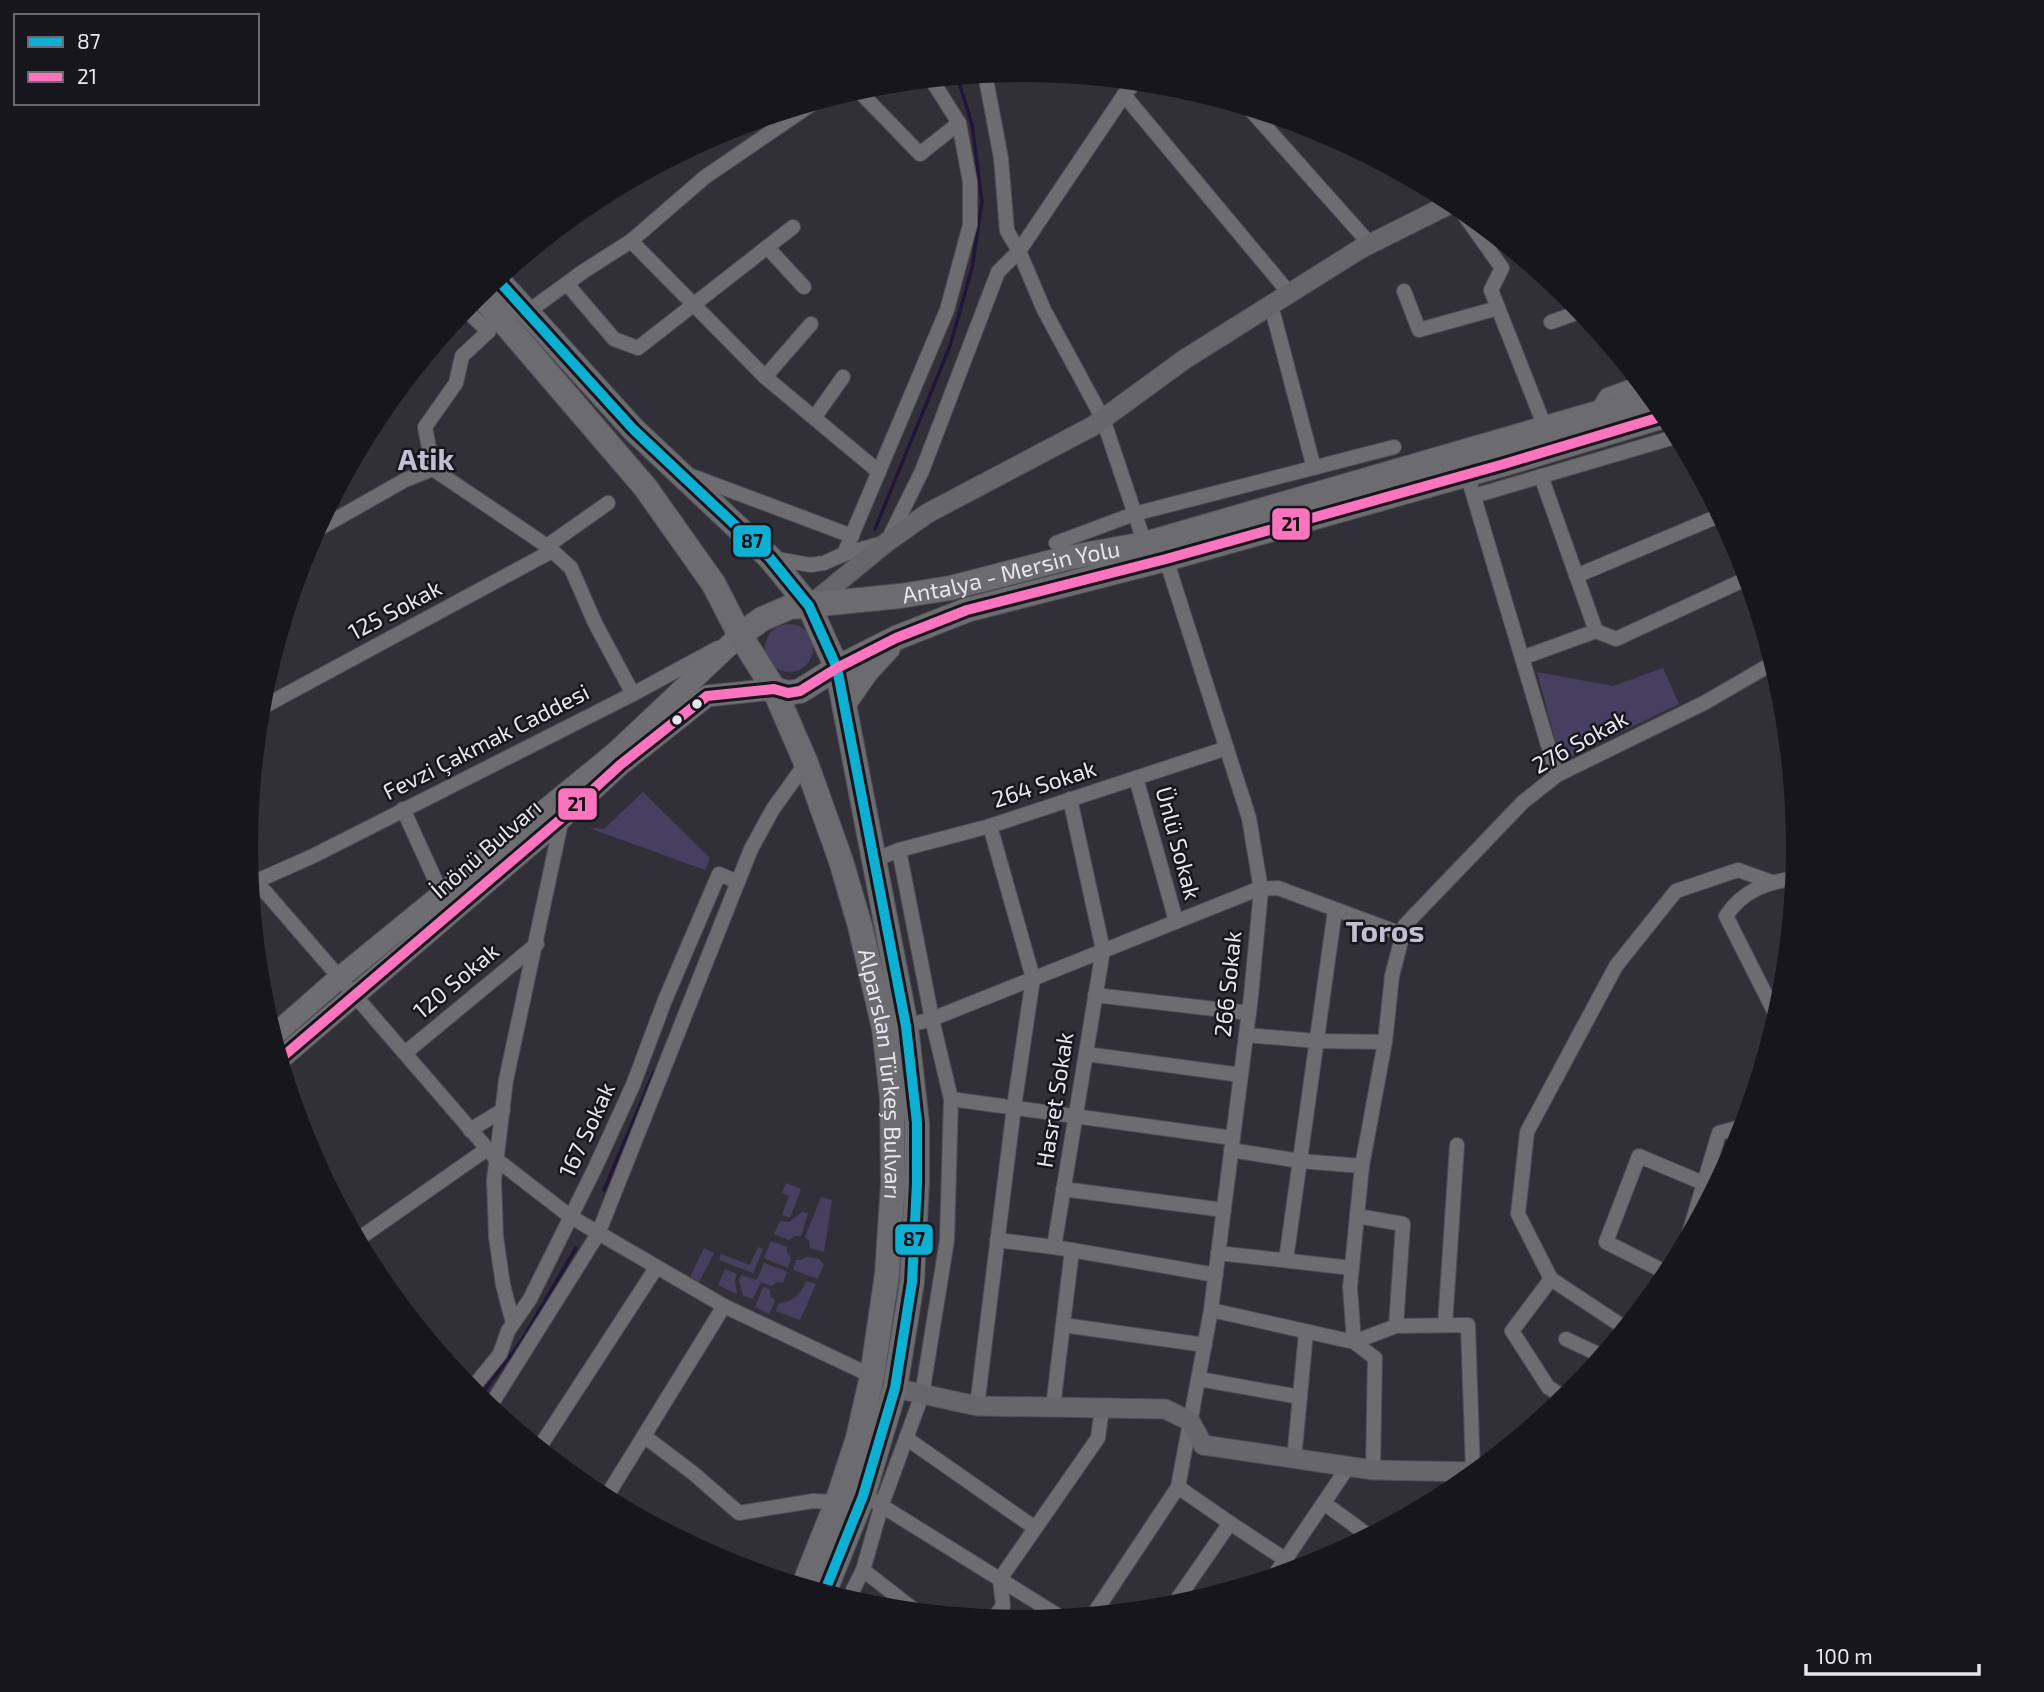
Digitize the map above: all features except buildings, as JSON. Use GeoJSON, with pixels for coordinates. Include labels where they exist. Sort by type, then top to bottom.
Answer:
{"type":"FeatureCollection","features":[{"type":"Feature","properties":{"kind":"highway"},"geometry":{"type":"LineString","coordinates":[[503,286],[634,430],[770,558],[809,606]]}},
{"type":"Feature","properties":{"kind":"highway"},"geometry":{"type":"LineString","coordinates":[[486,302],[645,487],[713,583],[740,635],[774,690],[788,693],[800,691],[837,667]]}},
{"type":"Feature","properties":{"kind":"highway","name":"Antalya - Mersin Yolu"},"geometry":{"type":"LineString","coordinates":[[809,606],[950,588],[1067,558],[1144,544],[1642,400]]}},
{"type":"Feature","properties":{"kind":"highway","name":"Antalya - Mersin Yolu"},"geometry":{"type":"LineString","coordinates":[[837,667],[896,638],[967,610],[1471,485],[1655,419]]}},
{"type":"Feature","properties":{"kind":"highway"},"geometry":{"type":"LineString","coordinates":[[740,635],[761,619],[777,612],[790,607],[809,606]]}},
{"type":"Feature","properties":{"kind":"highway","name":"Alparslan Türkeş Bulvarı"},"geometry":{"type":"LineString","coordinates":[[809,606],[837,667],[845,702],[906,1026],[917,1123],[912,1282],[895,1388],[873,1500],[828,1585]]}},
{"type":"Feature","properties":{"kind":"highway"},"geometry":{"type":"LineString","coordinates":[[845,702],[866,672],[896,638]]}},
{"type":"Feature","properties":{"kind":"highway","name":"Alparslan Türkeş Bulvarı"},"geometry":{"type":"LineString","coordinates":[[774,690],[806,764],[841,861],[860,926],[884,1028],[892,1098],[893,1184],[887,1274],[872,1376],[858,1438],[838,1502],[807,1578]]}},
{"type":"Feature","properties":{"kind":"main road","name":"İnönü Bulvarı"},"geometry":{"type":"LineString","coordinates":[[281,1029],[338,979],[615,753],[740,635]]}},
{"type":"Feature","properties":{"kind":"main road","name":"İnönü Bulvarı"},"geometry":{"type":"LineString","coordinates":[[287,1053],[562,818],[620,765],[707,695],[774,690]]}},
{"type":"Feature","properties":{"kind":"street"},"geometry":{"type":"LineString","coordinates":[[987,83],[1001,158],[1007,231],[1019,251],[1044,310],[1103,419],[1144,544]]}},
{"type":"Feature","properties":{"kind":"street"},"geometry":{"type":"LineString","coordinates":[[844,554],[947,310],[970,225],[970,182],[959,123],[937,87]]}},
{"type":"Feature","properties":{"kind":"street"},"geometry":{"type":"LineString","coordinates":[[770,558],[810,565],[887,542],[922,471],[998,272],[1019,251],[1128,90]]}},
{"type":"Feature","properties":{"kind":"street"},"geometry":{"type":"LineString","coordinates":[[1124,95],[1290,294]]}},
{"type":"Feature","properties":{"kind":"street"},"geometry":{"type":"LineString","coordinates":[[866,99],[920,154],[959,123]]}},
{"type":"Feature","properties":{"kind":"street"},"geometry":{"type":"LineString","coordinates":[[533,308],[631,242],[705,177],[791,119]]}},
{"type":"Feature","properties":{"kind":"street"},"geometry":{"type":"LineString","coordinates":[[1260,121],[1370,244]]}},
{"type":"Feature","properties":{"kind":"street"},"geometry":{"type":"LineString","coordinates":[[809,606],[887,542],[928,513],[1103,419],[1185,359],[1271,305],[1370,244],[1442,208]]}},
{"type":"Feature","properties":{"kind":"street"},"geometry":{"type":"LineString","coordinates":[[567,284],[614,339],[638,348],[793,227]]}},
{"type":"Feature","properties":{"kind":"street"},"geometry":{"type":"LineString","coordinates":[[1476,232],[1502,268],[1491,290],[1541,417]]}},
{"type":"Feature","properties":{"kind":"street"},"geometry":{"type":"LineString","coordinates":[[631,242],[765,377],[879,472]]}},
{"type":"Feature","properties":{"kind":"street"},"geometry":{"type":"LineString","coordinates":[[767,247],[804,287]]}},
{"type":"Feature","properties":{"kind":"street"},"geometry":{"type":"LineString","coordinates":[[1404,291],[1419,330],[1499,308]]}},
{"type":"Feature","properties":{"kind":"street"},"geometry":{"type":"LineString","coordinates":[[1271,305],[1314,468]]}},
{"type":"Feature","properties":{"kind":"street"},"geometry":{"type":"LineString","coordinates":[[1551,322],[1571,315]]}},
{"type":"Feature","properties":{"kind":"street"},"geometry":{"type":"LineString","coordinates":[[473,316],[489,331],[461,356],[456,383],[425,427],[433,469],[550,548],[570,568],[633,694]]}},
{"type":"Feature","properties":{"kind":"street"},"geometry":{"type":"LineString","coordinates":[[765,377],[811,324]]}},
{"type":"Feature","properties":{"kind":"street"},"geometry":{"type":"LineString","coordinates":[[814,418],[843,377]]}},
{"type":"Feature","properties":{"kind":"street"},"geometry":{"type":"LineString","coordinates":[[1594,415],[1607,395],[1632,386]]}},
{"type":"Feature","properties":{"kind":"street"},"geometry":{"type":"LineString","coordinates":[[1557,775],[1471,485],[1541,476],[1668,439]]}},
{"type":"Feature","properties":{"kind":"street"},"geometry":{"type":"LineString","coordinates":[[1056,542],[1134,514],[1394,447]]}},
{"type":"Feature","properties":{"kind":"street"},"geometry":{"type":"LineString","coordinates":[[331,522],[405,480],[433,469]]}},
{"type":"Feature","properties":{"kind":"street"},"geometry":{"type":"LineString","coordinates":[[1541,476],[1596,631]]}},
{"type":"Feature","properties":{"kind":"street"},"geometry":{"type":"LineString","coordinates":[[686,479],[852,536]]}},
{"type":"Feature","properties":{"kind":"street","name":"125 Sokak"},"geometry":{"type":"LineString","coordinates":[[272,702],[550,548],[608,503]]}},
{"type":"Feature","properties":{"kind":"street"},"geometry":{"type":"LineString","coordinates":[[1576,576],[1712,519]]}},
{"type":"Feature","properties":{"kind":"street","name":"266 Sokak"},"geometry":{"type":"LineString","coordinates":[[1166,559],[1250,818],[1261,889],[1249,1013],[1216,1275],[1178,1488]]}},
{"type":"Feature","properties":{"kind":"street"},"geometry":{"type":"LineString","coordinates":[[1522,658],[1596,631],[1616,639],[1738,582]]}},
{"type":"Feature","properties":{"kind":"street","name":"Fevzi Çakmak Caddesi"},"geometry":{"type":"LineString","coordinates":[[259,877],[313,856],[633,694],[740,635]]}},
{"type":"Feature","properties":{"kind":"street","name":"276 Sokak"},"geometry":{"type":"LineString","coordinates":[[1403,930],[1524,802],[1557,775],[1704,703],[1764,668]]}},
{"type":"Feature","properties":{"kind":"street","name":"264 Sokak"},"geometry":{"type":"LineString","coordinates":[[874,860],[1227,748]]}},
{"type":"Feature","properties":{"kind":"street"},"geometry":{"type":"LineString","coordinates":[[495,1398],[598,1234],[751,849],[773,809],[806,764]]}},
{"type":"Feature","properties":{"kind":"street","name":"Ünlü Sokak"},"geometry":{"type":"LineString","coordinates":[[1136,778],[1176,921]]}},
{"type":"Feature","properties":{"kind":"street","name":"Hasret Sokak"},"geometry":{"type":"LineString","coordinates":[[1054,1247],[1103,950],[1070,799]]}},
{"type":"Feature","properties":{"kind":"street"},"geometry":{"type":"LineString","coordinates":[[403,809],[442,895]]}},
{"type":"Feature","properties":{"kind":"street"},"geometry":{"type":"LineString","coordinates":[[513,1324],[503,1285],[496,1237],[494,1180],[506,1080],[562,818]]}},
{"type":"Feature","properties":{"kind":"street"},"geometry":{"type":"LineString","coordinates":[[977,1406],[1014,1107],[1034,978],[990,825]]}},
{"type":"Feature","properties":{"kind":"street"},"geometry":{"type":"LineString","coordinates":[[853,1590],[863,1570],[873,1500],[906,1438],[922,1395],[947,1240],[951,1099],[932,1019],[899,850]]}},
{"type":"Feature","properties":{"kind":"street"},"geometry":{"type":"LineString","coordinates":[[1618,1323],[1550,1279],[1518,1214],[1527,1132],[1616,966],[1676,891],[1738,870],[1772,882]]}},
{"type":"Feature","properties":{"kind":"street","name":"167 Sokak"},"geometry":{"type":"LineString","coordinates":[[478,1381],[499,1354],[571,1217],[633,1085],[719,874],[738,882]]}},
{"type":"Feature","properties":{"kind":"street"},"geometry":{"type":"LineString","coordinates":[[1769,1002],[1726,916],[1748,891],[1785,880]]}},
{"type":"Feature","properties":{"kind":"street"},"geometry":{"type":"LineString","coordinates":[[906,1026],[932,1019],[1261,889],[1278,888],[1335,910],[1403,930],[1392,976],[1385,1042],[1362,1166],[1350,1287],[1354,1342]]}},
{"type":"Feature","properties":{"kind":"street"},"geometry":{"type":"LineString","coordinates":[[260,890],[355,995],[497,1160],[571,1217],[656,1268],[724,1306],[872,1376]]}},
{"type":"Feature","properties":{"kind":"street"},"geometry":{"type":"LineString","coordinates":[[1286,1260],[1335,910]]}},
{"type":"Feature","properties":{"kind":"street","name":"120 Sokak"},"geometry":{"type":"LineString","coordinates":[[405,1054],[537,944]]}},
{"type":"Feature","properties":{"kind":"street"},"geometry":{"type":"LineString","coordinates":[[1095,995],[1249,1013]]}},
{"type":"Feature","properties":{"kind":"street"},"geometry":{"type":"LineString","coordinates":[[1246,1035],[1317,1041],[1385,1042]]}},
{"type":"Feature","properties":{"kind":"street"},"geometry":{"type":"LineString","coordinates":[[1086,1054],[1241,1075]]}},
{"type":"Feature","properties":{"kind":"street"},"geometry":{"type":"LineString","coordinates":[[951,1099],[1076,1115],[1232,1144],[1300,1161],[1362,1166]]}},
{"type":"Feature","properties":{"kind":"street"},"geometry":{"type":"LineString","coordinates":[[470,1130],[503,1110]]}},
{"type":"Feature","properties":{"kind":"street"},"geometry":{"type":"LineString","coordinates":[[1698,1200],[1719,1133],[1731,1130]]}},
{"type":"Feature","properties":{"kind":"street"},"geometry":{"type":"LineString","coordinates":[[1445,1325],[1457,1145]]}},
{"type":"Feature","properties":{"kind":"street"},"geometry":{"type":"LineString","coordinates":[[365,1234],[487,1149]]}},
{"type":"Feature","properties":{"kind":"street"},"geometry":{"type":"LineString","coordinates":[[1658,1268],[1606,1242],[1639,1156],[1703,1183]]}},
{"type":"Feature","properties":{"kind":"street"},"geometry":{"type":"LineString","coordinates":[[1063,1189],[1224,1210]]}},
{"type":"Feature","properties":{"kind":"street"},"geometry":{"type":"LineString","coordinates":[[1357,1216],[1403,1224],[1396,1326]]}},
{"type":"Feature","properties":{"kind":"street"},"geometry":{"type":"LineString","coordinates":[[997,1240],[1216,1275]]}},
{"type":"Feature","properties":{"kind":"street"},"geometry":{"type":"LineString","coordinates":[[1053,1408],[1072,1250]]}},
{"type":"Feature","properties":{"kind":"street"},"geometry":{"type":"LineString","coordinates":[[1218,1253],[1352,1268]]}},
{"type":"Feature","properties":{"kind":"street"},"geometry":{"type":"LineString","coordinates":[[544,1441],[656,1268]]}},
{"type":"Feature","properties":{"kind":"street"},"geometry":{"type":"LineString","coordinates":[[1550,1279],[1512,1331],[1548,1387],[1556,1392]]}},
{"type":"Feature","properties":{"kind":"street"},"geometry":{"type":"LineString","coordinates":[[611,1489],[724,1306]]}},
{"type":"Feature","properties":{"kind":"street"},"geometry":{"type":"LineString","coordinates":[[1211,1310],[1354,1342],[1375,1358],[1373,1470]]}},
{"type":"Feature","properties":{"kind":"street"},"geometry":{"type":"LineString","coordinates":[[1063,1325],[1205,1345]]}},
{"type":"Feature","properties":{"kind":"street"},"geometry":{"type":"LineString","coordinates":[[1354,1342],[1396,1326],[1468,1325],[1470,1464]]}},
{"type":"Feature","properties":{"kind":"street"},"geometry":{"type":"LineString","coordinates":[[1294,1459],[1306,1333]]}},
{"type":"Feature","properties":{"kind":"street"},"geometry":{"type":"LineString","coordinates":[[1566,1339],[1594,1352]]}},
{"type":"Feature","properties":{"kind":"street"},"geometry":{"type":"LineString","coordinates":[[1199,1379],[1300,1397]]}},
{"type":"Feature","properties":{"kind":"street"},"geometry":{"type":"LineString","coordinates":[[895,1388],[977,1406],[1165,1409],[1190,1421],[1203,1446],[1373,1470],[1456,1474]]}},
{"type":"Feature","properties":{"kind":"street"},"geometry":{"type":"LineString","coordinates":[[1001,1609],[1003,1606],[1000,1579],[1098,1438],[1102,1408]]}},
{"type":"Feature","properties":{"kind":"street"},"geometry":{"type":"LineString","coordinates":[[644,1436],[693,1473],[739,1513],[813,1502],[838,1502]]}},
{"type":"Feature","properties":{"kind":"street"},"geometry":{"type":"LineString","coordinates":[[906,1438],[1035,1528]]}},
{"type":"Feature","properties":{"kind":"street"},"geometry":{"type":"LineString","coordinates":[[1284,1563],[1348,1467]]}},
{"type":"Feature","properties":{"kind":"street"},"geometry":{"type":"LineString","coordinates":[[1100,1605],[1178,1488],[1286,1560]]}},
{"type":"Feature","properties":{"kind":"street"},"geometry":{"type":"LineString","coordinates":[[873,1500],[1048,1609]]}},
{"type":"Feature","properties":{"kind":"street"},"geometry":{"type":"LineString","coordinates":[[1324,1503],[1361,1530]]}},
{"type":"Feature","properties":{"kind":"street"},"geometry":{"type":"LineString","coordinates":[[1182,1593],[1230,1523]]}},
{"type":"Feature","properties":{"kind":"street"},"geometry":{"type":"LineString","coordinates":[[863,1570],[898,1599]]}},
{"type":"Feature","properties":{"kind":"shaded area"},"geometry":{"type":"Polygon","coordinates":[[[789,624],[806,631],[813,648],[806,665],[789,672],[772,665],[765,648],[772,631],[789,624]]]}},
{"type":"Feature","properties":{"kind":"shaded area"},"geometry":{"type":"Polygon","coordinates":[[[1663,668],[1679,704],[1565,759],[1558,751],[1537,672],[1613,686],[1663,668]]]}},
{"type":"Feature","properties":{"kind":"shaded area"},"geometry":{"type":"Polygon","coordinates":[[[643,792],[710,858],[705,870],[589,828],[604,829],[643,792]]]}},
{"type":"Feature","properties":{"kind":"shaded area"},"geometry":{"type":"Polygon","coordinates":[[[786,1183],[801,1189],[790,1218],[782,1215],[789,1196],[782,1193],[786,1183]]]}},
{"type":"Feature","properties":{"kind":"shaded area"},"geometry":{"type":"Polygon","coordinates":[[[821,1197],[832,1200],[824,1252],[810,1248],[805,1237],[821,1197]]]}},
{"type":"Feature","properties":{"kind":"shaded area"},"geometry":{"type":"Polygon","coordinates":[[[802,1212],[808,1213],[801,1236],[789,1240],[774,1234],[780,1221],[789,1222],[802,1212]]]}},
{"type":"Feature","properties":{"kind":"shaded area"},"geometry":{"type":"Polygon","coordinates":[[[771,1241],[787,1247],[791,1258],[788,1268],[764,1258],[771,1241]]]}},
{"type":"Feature","properties":{"kind":"shaded area"},"geometry":{"type":"Polygon","coordinates":[[[758,1247],[763,1249],[753,1273],[719,1260],[721,1254],[750,1265],[758,1247]]]}},
{"type":"Feature","properties":{"kind":"shaded area"},"geometry":{"type":"Polygon","coordinates":[[[704,1248],[714,1253],[699,1282],[690,1277],[704,1248]]]}},
{"type":"Feature","properties":{"kind":"shaded area"},"geometry":{"type":"Polygon","coordinates":[[[807,1257],[819,1259],[824,1264],[818,1279],[793,1270],[796,1260],[807,1257]]]}},
{"type":"Feature","properties":{"kind":"shaded area"},"geometry":{"type":"Polygon","coordinates":[[[764,1263],[787,1271],[783,1283],[777,1282],[771,1286],[761,1282],[753,1299],[743,1296],[739,1280],[741,1275],[757,1280],[764,1263]]]}},
{"type":"Feature","properties":{"kind":"shaded area"},"geometry":{"type":"Polygon","coordinates":[[[725,1269],[737,1274],[737,1294],[718,1285],[725,1269]]]}},
{"type":"Feature","properties":{"kind":"shaded area"},"geometry":{"type":"Polygon","coordinates":[[[806,1281],[816,1284],[800,1320],[776,1311],[778,1304],[799,1294],[806,1281]]]}},
{"type":"Feature","properties":{"kind":"shaded area"},"geometry":{"type":"Polygon","coordinates":[[[763,1287],[771,1290],[770,1295],[775,1301],[769,1314],[755,1307],[763,1287]]]}},
{"type":"Feature","properties":{"kind":"waterway"},"geometry":{"type":"LineString","coordinates":[[875,529],[950,346],[972,268],[982,202],[972,124],[960,85]]}},
{"type":"Feature","properties":{"kind":"waterway"},"geometry":{"type":"LineString","coordinates":[[604,1190],[654,1072]]}},
{"type":"Feature","properties":{"kind":"waterway"},"geometry":{"type":"LineString","coordinates":[[485,1389],[522,1340],[576,1248]]}},
{"type":"Feature","properties":{"kind":"transit line","name":"87"},"geometry":{"type":"LineString","coordinates":[[503,286],[634,430],[770,558],[809,606],[837,668],[906,1026],[917,1123],[917,1183],[912,1282],[895,1388],[863,1496],[827,1585]]}},
{"type":"Feature","properties":{"kind":"transit line","name":"21"},"geometry":{"type":"LineString","coordinates":[[287,1053],[562,818],[620,765],[707,696],[774,689],[788,693],[800,691],[837,668],[896,638],[967,610],[1166,559],[1655,419]]}},
{"type":"Feature","properties":{"kind":"district","name":"Atik"},"geometry":{"type":"Point","coordinates":[426,460]}},
{"type":"Feature","properties":{"kind":"district","name":"Toros"},"geometry":{"type":"Point","coordinates":[1385,932]}}]}
